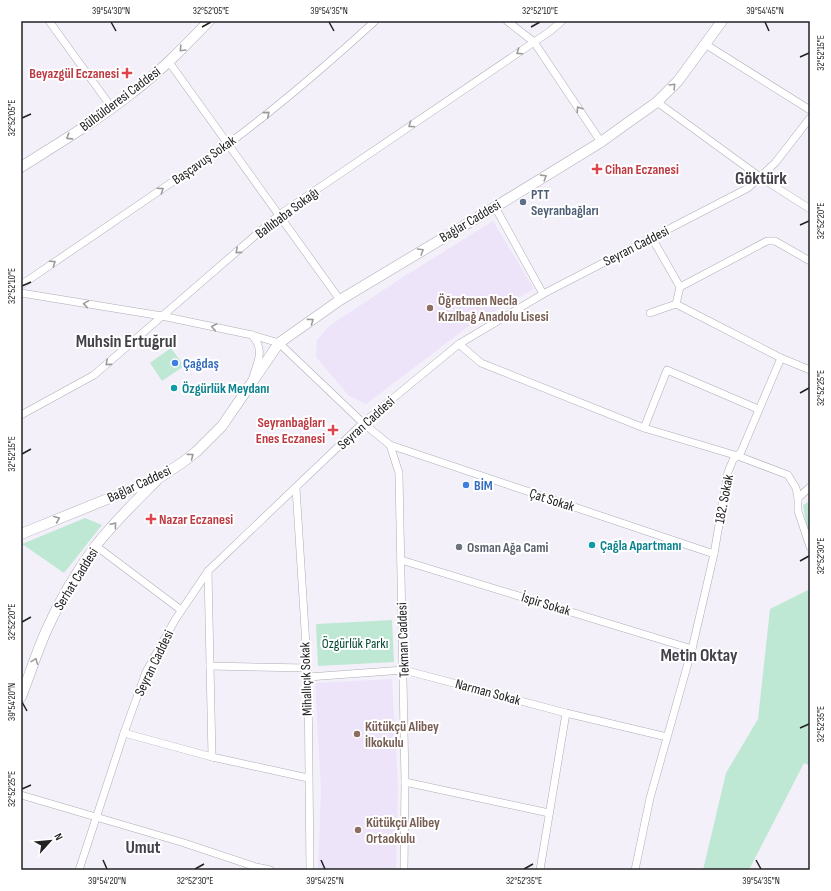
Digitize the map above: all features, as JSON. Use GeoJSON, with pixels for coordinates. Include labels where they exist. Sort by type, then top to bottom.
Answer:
{"type":"FeatureCollection","features":[{"type":"Feature","properties":{"kind":"main road","name":"Bülbülderesi Caddesi"},"geometry":{"type":"LineString","coordinates":[[21,167],[112,108],[134,91],[169,62],[209,21]]}},
{"type":"Feature","properties":{"kind":"main road","name":"Bağlar Caddesi"},"geometry":{"type":"LineString","coordinates":[[21,534],[159,478],[183,462],[196,452],[222,426],[279,343],[340,300],[601,142],[657,102],[678,81],[722,21]]}},
{"type":"Feature","properties":{"kind":"main road","name":"Serhat Caddesi"},"geometry":{"type":"LineString","coordinates":[[21,697],[47,629],[61,600],[80,569],[96,546],[122,516],[159,478]]}},
{"type":"Feature","properties":{"kind":"street","name":"Başçavuş Sokak"},"geometry":{"type":"LineString","coordinates":[[21,285],[228,144],[256,123],[329,62],[375,21]]}},
{"type":"Feature","properties":{"kind":"street"},"geometry":{"type":"LineString","coordinates":[[507,21],[534,42],[601,142]]}},
{"type":"Feature","properties":{"kind":"street","name":"Ballıbaba Sokağı"},"geometry":{"type":"LineString","coordinates":[[21,415],[94,375],[279,215],[534,42],[562,21]]}},
{"type":"Feature","properties":{"kind":"street"},"geometry":{"type":"LineString","coordinates":[[54,22],[112,108]]}},
{"type":"Feature","properties":{"kind":"street"},"geometry":{"type":"LineString","coordinates":[[705,44],[810,110]]}},
{"type":"Feature","properties":{"kind":"street"},"geometry":{"type":"LineString","coordinates":[[169,62],[340,300]]}},
{"type":"Feature","properties":{"kind":"street"},"geometry":{"type":"LineString","coordinates":[[657,102],[760,177],[810,209]]}},
{"type":"Feature","properties":{"kind":"street","name":"Seyran Caddesi"},"geometry":{"type":"LineString","coordinates":[[79,870],[124,733],[146,672],[181,610],[208,571],[363,423],[459,344],[543,294],[748,188],[776,162],[810,118]]}},
{"type":"Feature","properties":{"kind":"street"},"geometry":{"type":"LineString","coordinates":[[495,207],[543,294]]}},
{"type":"Feature","properties":{"kind":"street"},"geometry":{"type":"LineString","coordinates":[[652,238],[680,287],[676,304]]}},
{"type":"Feature","properties":{"kind":"street"},"geometry":{"type":"LineString","coordinates":[[680,287],[767,241],[775,241],[810,261]]}},
{"type":"Feature","properties":{"kind":"street"},"geometry":{"type":"LineString","coordinates":[[21,293],[162,316],[252,335],[279,343],[363,423],[390,445]]}},
{"type":"Feature","properties":{"kind":"street"},"geometry":{"type":"LineString","coordinates":[[650,313],[676,304],[781,358],[810,370]]}},
{"type":"Feature","properties":{"kind":"street","name":"Bağlar Caddesi"},"geometry":{"type":"LineString","coordinates":[[250,385],[260,353],[259,344],[252,335]]}},
{"type":"Feature","properties":{"kind":"street"},"geometry":{"type":"LineString","coordinates":[[459,344],[481,363],[644,428],[738,456],[788,475],[796,488],[798,511],[810,547]]}},
{"type":"Feature","properties":{"kind":"street","name":"182. Sokak"},"geometry":{"type":"LineString","coordinates":[[635,870],[650,798],[692,649],[714,554],[728,472],[733,460],[741,452],[781,358]]}},
{"type":"Feature","properties":{"kind":"street"},"geometry":{"type":"LineString","coordinates":[[644,428],[667,370],[758,410]]}},
{"type":"Feature","properties":{"kind":"street","name":"Çat Sokak"},"geometry":{"type":"LineString","coordinates":[[390,445],[714,554]]}},
{"type":"Feature","properties":{"kind":"street","name":"Tekman Caddesi"},"geometry":{"type":"LineString","coordinates":[[390,445],[400,473],[404,670],[404,870]]}},
{"type":"Feature","properties":{"kind":"street"},"geometry":{"type":"LineString","coordinates":[[798,498],[810,486]]}},
{"type":"Feature","properties":{"kind":"street","name":"Mihallıçık Sokak"},"geometry":{"type":"LineString","coordinates":[[296,488],[308,677],[310,870]]}},
{"type":"Feature","properties":{"kind":"street"},"geometry":{"type":"LineString","coordinates":[[96,546],[181,610]]}},
{"type":"Feature","properties":{"kind":"street","name":"İspir Sokak"},"geometry":{"type":"LineString","coordinates":[[401,560],[692,649]]}},
{"type":"Feature","properties":{"kind":"street"},"geometry":{"type":"LineString","coordinates":[[208,571],[212,758]]}},
{"type":"Feature","properties":{"kind":"street"},"geometry":{"type":"LineString","coordinates":[[210,666],[307,668]]}},
{"type":"Feature","properties":{"kind":"street","name":"Narman Sokak"},"geometry":{"type":"LineString","coordinates":[[308,677],[404,670],[566,713],[667,737]]}},
{"type":"Feature","properties":{"kind":"street"},"geometry":{"type":"LineString","coordinates":[[540,870],[566,713]]}},
{"type":"Feature","properties":{"kind":"street"},"geometry":{"type":"LineString","coordinates":[[124,733],[212,758],[308,778]]}},
{"type":"Feature","properties":{"kind":"street"},"geometry":{"type":"LineString","coordinates":[[405,782],[549,813]]}},
{"type":"Feature","properties":{"kind":"street"},"geometry":{"type":"LineString","coordinates":[[21,794],[181,842],[256,867],[270,870]]}},
{"type":"Feature","properties":{"kind":"shaded area","name":"Öğretmen Necla Kızılbağ Anadolu Lisesi"},"geometry":{"type":"Polygon","coordinates":[[[493,221],[534,289],[469,326],[366,404],[349,396],[316,357],[317,340],[329,326],[403,277],[493,221]]]}},
{"type":"Feature","properties":{"kind":"shaded area"},"geometry":{"type":"Polygon","coordinates":[[[392,679],[398,785],[396,870],[318,870],[321,789],[315,683],[392,679]]]}},
{"type":"Feature","properties":{"kind":"green space"},"geometry":{"type":"Polygon","coordinates":[[[171,348],[184,366],[162,381],[150,363],[171,348]]]}},
{"type":"Feature","properties":{"kind":"green space"},"geometry":{"type":"Polygon","coordinates":[[[810,501],[810,547],[803,505],[810,501]]]}},
{"type":"Feature","properties":{"kind":"green space"},"geometry":{"type":"Polygon","coordinates":[[[85,518],[102,525],[64,573],[22,544],[85,518]]]}},
{"type":"Feature","properties":{"kind":"green space"},"geometry":{"type":"Polygon","coordinates":[[[810,589],[810,766],[804,763],[749,870],[703,870],[726,773],[758,719],[770,609],[810,589]]]}},
{"type":"Feature","properties":{"kind":"green space","name":"Özgürlük Parkı"},"geometry":{"type":"Polygon","coordinates":[[[392,620],[394,662],[318,666],[316,624],[392,620]]]}},
{"type":"Feature","properties":{"kind":"place","name":"Beyazgül Eczanesi"},"geometry":{"type":"Point","coordinates":[127,73]}},
{"type":"Feature","properties":{"kind":"place","name":"Cihan Eczanesi"},"geometry":{"type":"Point","coordinates":[597,169]}},
{"type":"Feature","properties":{"kind":"place","name":"PTT Seyranbağları"},"geometry":{"type":"Point","coordinates":[523,202]}},
{"type":"Feature","properties":{"kind":"place","name":"Öğretmen Necla Kızılbağ Anadolu Lisesi"},"geometry":{"type":"Point","coordinates":[430,308]}},
{"type":"Feature","properties":{"kind":"place","name":"Çağdaş"},"geometry":{"type":"Point","coordinates":[175,363]}},
{"type":"Feature","properties":{"kind":"place","name":"Özgürlük Meydanı"},"geometry":{"type":"Point","coordinates":[174,388]}},
{"type":"Feature","properties":{"kind":"place","name":"Seyranbağları Enes Eczanesi"},"geometry":{"type":"Point","coordinates":[333,430]}},
{"type":"Feature","properties":{"kind":"place","name":"BİM"},"geometry":{"type":"Point","coordinates":[466,485]}},
{"type":"Feature","properties":{"kind":"place","name":"Nazar Eczanesi"},"geometry":{"type":"Point","coordinates":[151,519]}},
{"type":"Feature","properties":{"kind":"place","name":"Çağla Apartmanı"},"geometry":{"type":"Point","coordinates":[592,545]}},
{"type":"Feature","properties":{"kind":"place","name":"Osman Ağa Cami"},"geometry":{"type":"Point","coordinates":[459,547]}},
{"type":"Feature","properties":{"kind":"place","name":"Kütükçü Alibey İlkokulu"},"geometry":{"type":"Point","coordinates":[357,734]}},
{"type":"Feature","properties":{"kind":"place","name":"Kütükçü Alibey Ortaokulu"},"geometry":{"type":"Point","coordinates":[358,830]}},
{"type":"Feature","properties":{"kind":"district","name":"Göktürk"},"geometry":{"type":"Point","coordinates":[761,178]}},
{"type":"Feature","properties":{"kind":"district","name":"Muhsin Ertuğrul"},"geometry":{"type":"Point","coordinates":[126,341]}},
{"type":"Feature","properties":{"kind":"district","name":"Metin Oktay"},"geometry":{"type":"Point","coordinates":[699,655]}},
{"type":"Feature","properties":{"kind":"district","name":"Umut"},"geometry":{"type":"Point","coordinates":[143,847]}}]}
